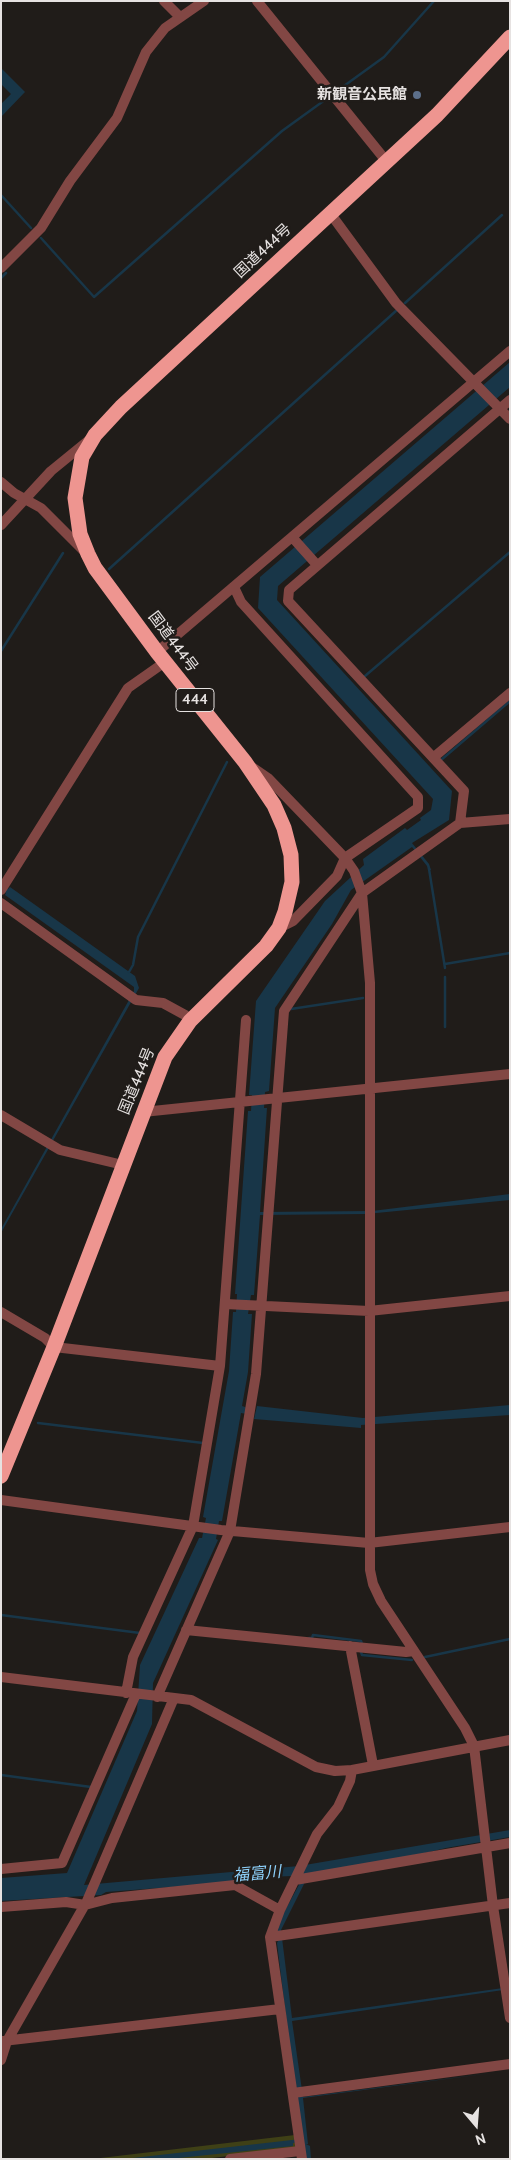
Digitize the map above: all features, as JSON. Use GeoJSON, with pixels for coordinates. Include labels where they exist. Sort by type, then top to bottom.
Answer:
{"type":"FeatureCollection","features":[{"type":"Feature","properties":{"kind":"highway","name":"国道444号"},"geometry":{"type":"LineString","coordinates":[[1,1476],[54,1347],[165,1057],[190,1021],[252,962],[279,928],[286,912],[292,882],[290,855],[284,828],[274,805],[244,762],[161,657],[95,568],[88,554],[80,534],[74,498],[82,457],[96,435],[121,407],[387,162],[454,98],[510,37]]}},
{"type":"Feature","properties":{"kind":"street"},"geometry":{"type":"LineString","coordinates":[[164,1],[180,18]]}},
{"type":"Feature","properties":{"kind":"street"},"geometry":{"type":"LineString","coordinates":[[1,268],[41,228],[70,181],[116,118],[146,52],[165,28],[204,1]]}},
{"type":"Feature","properties":{"kind":"street"},"geometry":{"type":"LineString","coordinates":[[257,1],[387,162]]}},
{"type":"Feature","properties":{"kind":"street"},"geometry":{"type":"LineString","coordinates":[[330,213],[396,303],[510,419]]}},
{"type":"Feature","properties":{"kind":"street"},"geometry":{"type":"LineString","coordinates":[[3,887],[128,688],[234,587],[475,384],[510,351]]}},
{"type":"Feature","properties":{"kind":"street"},"geometry":{"type":"LineString","coordinates":[[460,823],[464,791],[288,600],[289,590],[498,407],[510,400]]}},
{"type":"Feature","properties":{"kind":"street"},"geometry":{"type":"LineString","coordinates":[[1,525],[51,471],[96,435]]}},
{"type":"Feature","properties":{"kind":"street"},"geometry":{"type":"LineString","coordinates":[[1,482],[14,493],[41,508],[88,554]]}},
{"type":"Feature","properties":{"kind":"street"},"geometry":{"type":"LineString","coordinates":[[292,537],[317,565]]}},
{"type":"Feature","properties":{"kind":"street"},"geometry":{"type":"LineString","coordinates":[[234,587],[241,602],[418,797],[418,808],[411,819],[348,862],[337,876],[293,921],[279,928]]}},
{"type":"Feature","properties":{"kind":"street"},"geometry":{"type":"LineString","coordinates":[[437,761],[510,693]]}},
{"type":"Feature","properties":{"kind":"street"},"geometry":{"type":"LineString","coordinates":[[244,762],[268,778],[348,862],[362,894],[370,983],[369,1543],[373,1584],[381,1601],[465,1728],[474,1746],[487,1845],[492,1906],[510,2018]]}},
{"type":"Feature","properties":{"kind":"street"},"geometry":{"type":"LineString","coordinates":[[156,1696],[186,1630],[225,1530],[256,1374],[257,1305],[274,1099],[284,1011],[362,894],[423,847],[460,823],[510,819]]}},
{"type":"Feature","properties":{"kind":"street"},"geometry":{"type":"LineString","coordinates":[[1,903],[133,998],[163,1003],[185,1015],[190,1021]]}},
{"type":"Feature","properties":{"kind":"street"},"geometry":{"type":"LineString","coordinates":[[1,1869],[62,1863],[131,1694],[133,1658],[197,1526],[229,1304],[246,1020]]}},
{"type":"Feature","properties":{"kind":"street"},"geometry":{"type":"LineString","coordinates":[[143,1112],[510,1074]]}},
{"type":"Feature","properties":{"kind":"street"},"geometry":{"type":"LineString","coordinates":[[1,1115],[50,1145],[123,1165]]}},
{"type":"Feature","properties":{"kind":"street"},"geometry":{"type":"LineString","coordinates":[[229,1304],[369,1311],[510,1296]]}},
{"type":"Feature","properties":{"kind":"street"},"geometry":{"type":"LineString","coordinates":[[1,1312],[45,1338],[54,1347],[220,1366]]}},
{"type":"Feature","properties":{"kind":"street"},"geometry":{"type":"LineString","coordinates":[[1,1500],[225,1530],[369,1543],[510,1527]]}},
{"type":"Feature","properties":{"kind":"street"},"geometry":{"type":"LineString","coordinates":[[186,1630],[406,1652],[414,1651]]}},
{"type":"Feature","properties":{"kind":"street"},"geometry":{"type":"LineString","coordinates":[[350,1646],[373,1765]]}},
{"type":"Feature","properties":{"kind":"street"},"geometry":{"type":"LineString","coordinates":[[1,1677],[191,1700],[316,1767],[334,1771],[352,1770],[510,1740]]}},
{"type":"Feature","properties":{"kind":"street"},"geometry":{"type":"LineString","coordinates":[[1,2060],[4,2041],[86,1903],[174,1698]]}},
{"type":"Feature","properties":{"kind":"street"},"geometry":{"type":"LineString","coordinates":[[230,2159],[300,2148],[280,2009],[277,1936],[280,1910],[300,1878],[304,1862],[317,1834],[338,1807],[352,1770]]}},
{"type":"Feature","properties":{"kind":"street"},"geometry":{"type":"LineString","coordinates":[[300,1878],[487,1845],[510,1843]]}},
{"type":"Feature","properties":{"kind":"street"},"geometry":{"type":"LineString","coordinates":[[1,1907],[66,1902],[86,1903],[112,1898],[235,1885],[280,1910]]}},
{"type":"Feature","properties":{"kind":"street"},"geometry":{"type":"LineString","coordinates":[[277,1936],[510,1903]]}},
{"type":"Feature","properties":{"kind":"street"},"geometry":{"type":"LineString","coordinates":[[4,2041],[280,2009]]}},
{"type":"Feature","properties":{"kind":"street"},"geometry":{"type":"LineString","coordinates":[[292,2093],[510,2064]]}},
{"type":"Feature","properties":{"kind":"shaded area"},"geometry":{"type":"Polygon","coordinates":[[[295,2135],[297,2147],[294,2148],[204,2159],[92,2159],[295,2135]]]}},
{"type":"Feature","properties":{"kind":"water"},"geometry":{"type":"Polygon","coordinates":[[[1,68],[25,92],[1,117],[1,104],[11,94],[1,84],[1,68]]]}},
{"type":"Feature","properties":{"kind":"water","name":"福富川"},"geometry":{"type":"Polygon","coordinates":[[[510,362],[510,387],[278,586],[277,600],[452,791],[449,820],[412,843],[429,864],[431,870],[428,870],[412,847],[351,890],[332,924],[275,1008],[269,1091],[265,1092],[264,1108],[267,1108],[260,1212],[372,1211],[510,1194],[510,1200],[366,1214],[260,1215],[254,1295],[251,1295],[248,1314],[252,1314],[248,1372],[242,1406],[248,1408],[247,1414],[241,1413],[222,1521],[219,1521],[216,1539],[218,1540],[153,1683],[152,1724],[84,1885],[299,1866],[510,1830],[510,1837],[446,1848],[305,1882],[281,1930],[292,2018],[510,1987],[510,1989],[292,2021],[303,2097],[499,2072],[303,2098],[308,2144],[306,2144],[310,2146],[311,2159],[305,2159],[305,2145],[302,2142],[293,2143],[293,2146],[169,2159],[124,2159],[301,2139],[277,1943],[279,1939],[278,1931],[275,1929],[301,1881],[292,1876],[269,1877],[252,1881],[106,1892],[101,1895],[1,1901],[1,1878],[67,1873],[137,1711],[140,1665],[199,1538],[202,1538],[206,1518],[203,1517],[229,1371],[233,1312],[236,1312],[237,1294],[235,1294],[248,1111],[251,1111],[252,1095],[249,1095],[256,1001],[325,901],[364,865],[363,859],[405,828],[407,830],[421,820],[420,818],[431,810],[433,799],[258,608],[260,577],[510,362]]]}},
{"type":"Feature","properties":{"kind":"water"},"geometry":{"type":"Polygon","coordinates":[[[1,884],[8,889],[10,887],[135,976],[139,988],[1,1233],[1,1229],[134,991],[134,987],[5,895],[6,893],[1,889],[1,884]]]}},
{"type":"Feature","properties":{"kind":"water"},"geometry":{"type":"Polygon","coordinates":[[[510,1405],[510,1415],[361,1425],[361,1428],[254,1419],[257,1406],[363,1418],[510,1405]]]}},
{"type":"Feature","properties":{"kind":"waterway"},"geometry":{"type":"LineString","coordinates":[[337,91],[384,57],[434,1]]}},
{"type":"Feature","properties":{"kind":"waterway"},"geometry":{"type":"LineString","coordinates":[[41,238],[94,297],[282,131],[329,97]]}},
{"type":"Feature","properties":{"kind":"waterway"},"geometry":{"type":"LineString","coordinates":[[1,195],[31,228]]}},
{"type":"Feature","properties":{"kind":"waterway"},"geometry":{"type":"LineString","coordinates":[[405,303],[502,215]]}},
{"type":"Feature","properties":{"kind":"waterway"},"geometry":{"type":"LineString","coordinates":[[1,278],[6,273]]}},
{"type":"Feature","properties":{"kind":"waterway"},"geometry":{"type":"LineString","coordinates":[[109,569],[397,310]]}},
{"type":"Feature","properties":{"kind":"waterway"},"geometry":{"type":"LineString","coordinates":[[365,676],[510,552]]}},
{"type":"Feature","properties":{"kind":"waterway"},"geometry":{"type":"LineString","coordinates":[[1,651],[63,553]]}},
{"type":"Feature","properties":{"kind":"waterway"},"geometry":{"type":"LineString","coordinates":[[441,760],[510,701]]}},
{"type":"Feature","properties":{"kind":"waterway"},"geometry":{"type":"LineString","coordinates":[[129,972],[133,965],[138,937],[227,762]]}},
{"type":"Feature","properties":{"kind":"waterway"},"geometry":{"type":"LineString","coordinates":[[429,869],[445,968]]}},
{"type":"Feature","properties":{"kind":"waterway"},"geometry":{"type":"LineString","coordinates":[[445,964],[510,953]]}},
{"type":"Feature","properties":{"kind":"waterway"},"geometry":{"type":"LineString","coordinates":[[445,977],[445,1027]]}},
{"type":"Feature","properties":{"kind":"waterway"},"geometry":{"type":"LineString","coordinates":[[291,1009],[363,998]]}},
{"type":"Feature","properties":{"kind":"waterway"},"geometry":{"type":"LineString","coordinates":[[38,1423],[203,1443]]}},
{"type":"Feature","properties":{"kind":"waterway"},"geometry":{"type":"LineString","coordinates":[[1,1615],[140,1633]]}},
{"type":"Feature","properties":{"kind":"waterway"},"geometry":{"type":"LineString","coordinates":[[309,1638],[312,1638],[313,1635],[361,1641],[362,1644]]}},
{"type":"Feature","properties":{"kind":"waterway"},"geometry":{"type":"LineString","coordinates":[[425,1657],[510,1639]]}},
{"type":"Feature","properties":{"kind":"waterway"},"geometry":{"type":"LineString","coordinates":[[361,1652],[362,1655],[412,1660]]}},
{"type":"Feature","properties":{"kind":"waterway"},"geometry":{"type":"LineString","coordinates":[[1,1775],[91,1787]]}},
{"type":"Feature","properties":{"kind":"place","name":"新観音公民館"},"geometry":{"type":"Point","coordinates":[417,95]}}]}
